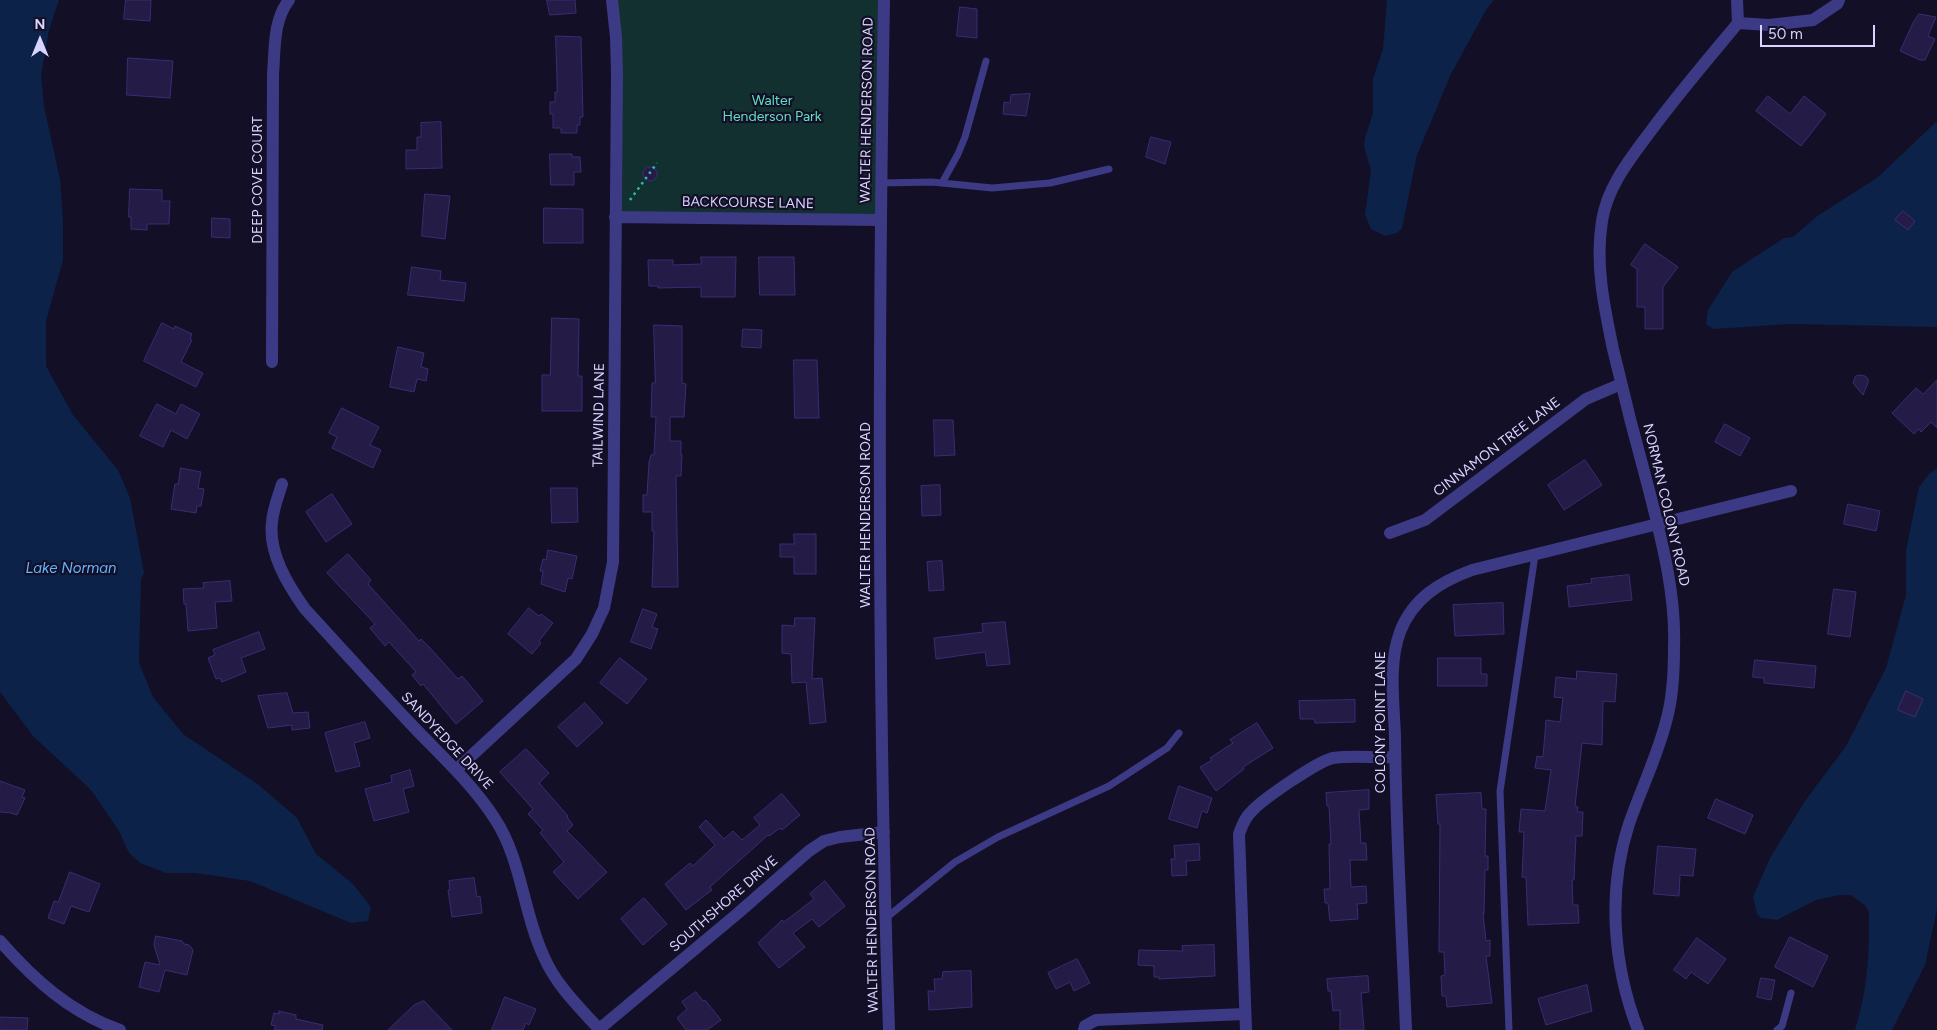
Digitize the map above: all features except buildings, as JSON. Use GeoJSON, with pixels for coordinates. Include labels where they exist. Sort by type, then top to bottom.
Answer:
{"type":"FeatureCollection","features":[{"type":"Feature","properties":{"kind":"street","name":"DEEP COVE COURT"},"geometry":{"type":"LineString","coordinates":[[272,362],[273,74],[280,16],[289,0]]}},
{"type":"Feature","properties":{"kind":"street","name":"TAILWIND LANE"},"geometry":{"type":"LineString","coordinates":[[456,770],[576,659],[592,634],[604,608],[613,562],[616,65],[612,0]]}},
{"type":"Feature","properties":{"kind":"street","name":"WALTER HENDERSON ROAD"},"geometry":{"type":"LineString","coordinates":[[884,0],[881,183],[880,516],[884,832],[889,1030]]}},
{"type":"Feature","properties":{"kind":"street"},"geometry":{"type":"LineString","coordinates":[[1736,0],[1738,23],[1769,25],[1812,20],[1837,4],[1839,0]]}},
{"type":"Feature","properties":{"kind":"street","name":"NORMAN COLONY ROAD"},"geometry":{"type":"LineString","coordinates":[[1638,1030],[1625,988],[1617,949],[1616,889],[1621,853],[1629,826],[1659,746],[1667,717],[1671,696],[1674,609],[1670,579],[1658,525],[1621,384],[1606,316],[1600,277],[1599,248],[1606,203],[1631,157],[1679,93],[1738,23]]}},
{"type":"Feature","properties":{"kind":"street","name":"BACKCOURSE LANE"},"geometry":{"type":"LineString","coordinates":[[615,217],[881,220]]}},
{"type":"Feature","properties":{"kind":"street","name":"CINNAMON TREE LANE"},"geometry":{"type":"LineString","coordinates":[[1390,533],[1424,520],[1586,399],[1621,384]]}},
{"type":"Feature","properties":{"kind":"street","name":"SANDYEDGE DRIVE"},"geometry":{"type":"LineString","coordinates":[[282,484],[271,523],[273,540],[283,574],[293,592],[305,609],[456,770],[484,803],[504,834],[512,854],[536,939],[552,973],[598,1029]]}},
{"type":"Feature","properties":{"kind":"street","name":"COLONY POINT LANE"},"geometry":{"type":"LineString","coordinates":[[1406,1030],[1395,757],[1394,667],[1396,644],[1407,616],[1418,600],[1450,578],[1495,564],[1792,491]]}},
{"type":"Feature","properties":{"kind":"street"},"geometry":{"type":"LineString","coordinates":[[1246,1030],[1239,834],[1242,824],[1252,811],[1290,782],[1332,758],[1395,757]]}},
{"type":"Feature","properties":{"kind":"street","name":"SOUTHSHORE DRIVE"},"geometry":{"type":"LineString","coordinates":[[598,1029],[738,914],[809,851],[824,841],[840,837],[884,832]]}},
{"type":"Feature","properties":{"kind":"street"},"geometry":{"type":"LineString","coordinates":[[0,941],[33,977],[50,992],[91,1018],[120,1030]]}},
{"type":"Feature","properties":{"kind":"street"},"geometry":{"type":"LineString","coordinates":[[1084,1030],[1085,1026],[1096,1020],[1245,1014]]}},
{"type":"Feature","properties":{"kind":"lane"},"geometry":{"type":"LineString","coordinates":[[942,183],[965,137],[986,61]]}},
{"type":"Feature","properties":{"kind":"lane"},"geometry":{"type":"LineString","coordinates":[[881,183],[942,183],[1002,187],[1050,183],[1108,169]]}},
{"type":"Feature","properties":{"kind":"lane"},"geometry":{"type":"LineString","coordinates":[[1509,1030],[1500,791],[1536,555]]}},
{"type":"Feature","properties":{"kind":"lane"},"geometry":{"type":"LineString","coordinates":[[886,918],[955,862],[998,838],[1109,786],[1167,748],[1179,733]]}},
{"type":"Feature","properties":{"kind":"lane"},"geometry":{"type":"LineString","coordinates":[[1777,1030],[1782,1026],[1791,993]]}},
{"type":"Feature","properties":{"kind":"path"},"geometry":{"type":"LineString","coordinates":[[630,201],[657,163]]}},
{"type":"Feature","properties":{"kind":"green space","name":"Walter Henderson Park"},"geometry":{"type":"Polygon","coordinates":[[[613,0],[883,0],[880,219],[616,216],[613,0]]]}},
{"type":"Feature","properties":{"kind":"water","name":"Lake Norman"},"geometry":{"type":"Polygon","coordinates":[[[0,0],[59,0],[49,30],[41,75],[44,106],[60,179],[63,221],[63,260],[46,321],[46,366],[73,415],[118,470],[130,498],[144,573],[141,579],[139,663],[153,697],[183,734],[259,785],[297,818],[316,854],[353,884],[371,907],[368,921],[351,923],[250,881],[195,873],[166,873],[140,863],[129,853],[119,831],[91,790],[33,736],[0,692],[0,0]]]}},
{"type":"Feature","properties":{"kind":"water"},"geometry":{"type":"Polygon","coordinates":[[[1387,0],[1494,0],[1486,10],[1451,74],[1417,155],[1402,228],[1397,233],[1385,236],[1371,229],[1365,215],[1371,170],[1364,147],[1373,113],[1373,79],[1383,49],[1387,0]]]}},
{"type":"Feature","properties":{"kind":"water"},"geometry":{"type":"Polygon","coordinates":[[[1937,121],[1937,327],[1791,324],[1713,329],[1706,324],[1708,310],[1732,272],[1784,238],[1793,237],[1816,217],[1878,177],[1937,121]]]}},
{"type":"Feature","properties":{"kind":"water"},"geometry":{"type":"Polygon","coordinates":[[[1937,468],[1937,909],[1925,965],[1892,1030],[1855,1030],[1863,1000],[1867,972],[1869,913],[1866,906],[1850,895],[1839,895],[1816,900],[1777,920],[1761,918],[1757,914],[1753,897],[1770,858],[1805,801],[1846,746],[1886,668],[1906,595],[1906,550],[1919,487],[1929,474],[1937,468]]]}}]}
